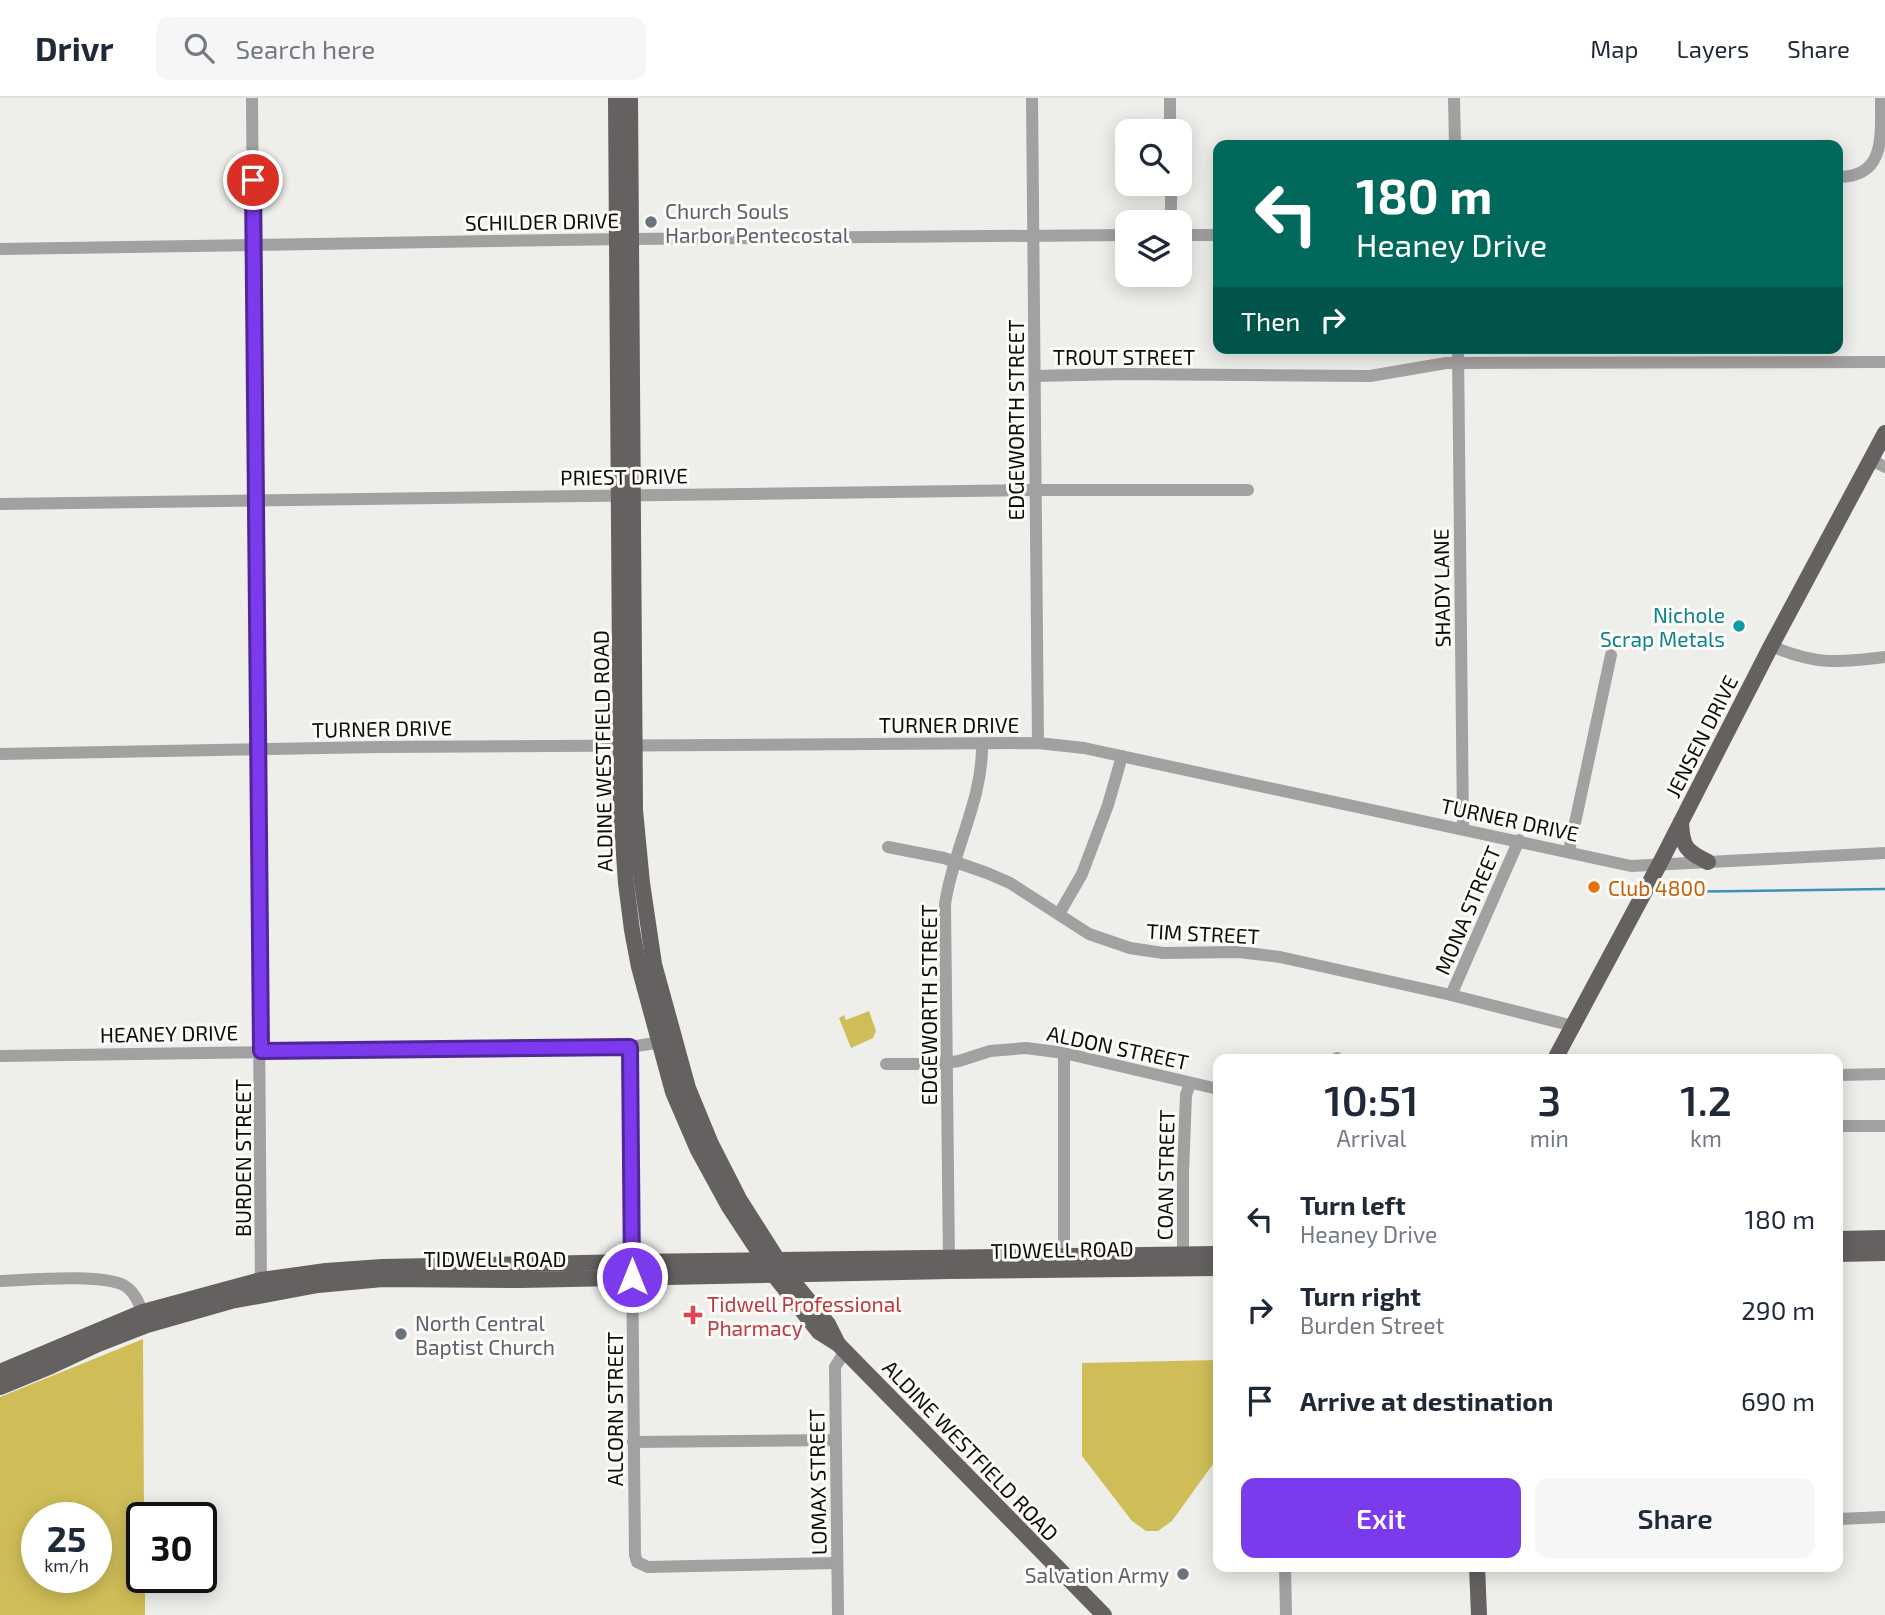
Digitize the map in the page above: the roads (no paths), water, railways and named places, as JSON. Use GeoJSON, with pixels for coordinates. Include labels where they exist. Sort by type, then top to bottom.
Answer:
{"type":"FeatureCollection","features":[{"type":"Feature","properties":{"kind":"main road","name":"ALDINE WESTFIELD ROAD"},"geometry":{"type":"LineString","coordinates":[[616,98],[624,239],[628,617],[628,746],[621,810],[628,905],[639,967],[667,1041],[673,1092],[704,1147],[739,1199],[777,1268],[828,1324],[842,1347],[1104,1615]]}},
{"type":"Feature","properties":{"kind":"main road","name":"ALDINE WESTFIELD ROAD"},"geometry":{"type":"LineString","coordinates":[[624,239],[630,98]]}},
{"type":"Feature","properties":{"kind":"main road","name":"JENSEN DRIVE"},"geometry":{"type":"LineString","coordinates":[[1558,1054],[1660,864],[1771,646],[1878,464],[1885,433]]}},
{"type":"Feature","properties":{"kind":"main road"},"geometry":{"type":"LineString","coordinates":[[1681,822],[1681,839],[1685,847],[1708,862]]}},
{"type":"Feature","properties":{"kind":"main road"},"geometry":{"type":"LineString","coordinates":[[1843,1246],[1885,1238]]}},
{"type":"Feature","properties":{"kind":"main road"},"geometry":{"type":"LineString","coordinates":[[1843,1247],[1885,1253]]}},
{"type":"Feature","properties":{"kind":"main road","name":"TIDWELL ROAD"},"geometry":{"type":"LineString","coordinates":[[0,1372],[145,1319],[261,1287],[318,1285],[382,1273],[1183,1261],[1213,1255]]}},
{"type":"Feature","properties":{"kind":"main road","name":"TIDWELL ROAD"},"geometry":{"type":"LineString","coordinates":[[1183,1261],[1213,1267]]}},
{"type":"Feature","properties":{"kind":"main road","name":"TIDWELL ROAD"},"geometry":{"type":"LineString","coordinates":[[0,1387],[51,1366],[145,1319]]}},
{"type":"Feature","properties":{"kind":"main road"},"geometry":{"type":"LineString","coordinates":[[0,1366],[47,1353]]}},
{"type":"Feature","properties":{"kind":"main road"},"geometry":{"type":"LineString","coordinates":[[1478,1572],[1479,1615]]}},
{"type":"Feature","properties":{"kind":"street","name":"BURDEN STREET"},"geometry":{"type":"LineString","coordinates":[[252,98],[261,1287]]}},
{"type":"Feature","properties":{"kind":"street","name":"EDGEWORTH STREET"},"geometry":{"type":"LineString","coordinates":[[1032,98],[1035,376],[1033,490],[1038,743]]}},
{"type":"Feature","properties":{"kind":"street"},"geometry":{"type":"LineString","coordinates":[[1170,98],[1170,119]]}},
{"type":"Feature","properties":{"kind":"street"},"geometry":{"type":"LineString","coordinates":[[1454,98],[1455,140]]}},
{"type":"Feature","properties":{"kind":"street"},"geometry":{"type":"LineString","coordinates":[[1843,177],[1861,175],[1874,168],[1881,157],[1881,98]]}},
{"type":"Feature","properties":{"kind":"street","name":"SCHILDER DRIVE"},"geometry":{"type":"LineString","coordinates":[[0,248],[1115,235]]}},
{"type":"Feature","properties":{"kind":"street"},"geometry":{"type":"LineString","coordinates":[[1192,235],[1213,235]]}},
{"type":"Feature","properties":{"kind":"street","name":"SHADY LANE"},"geometry":{"type":"LineString","coordinates":[[1458,354],[1463,828]]}},
{"type":"Feature","properties":{"kind":"street","name":"TROUT STREET"},"geometry":{"type":"LineString","coordinates":[[1035,376],[1370,376],[1436,364],[1458,363],[1885,362]]}},
{"type":"Feature","properties":{"kind":"street","name":"PRIEST DRIVE"},"geometry":{"type":"LineString","coordinates":[[0,505],[1033,490],[1248,490]]}},
{"type":"Feature","properties":{"kind":"street"},"geometry":{"type":"LineString","coordinates":[[1771,646],[1806,660],[1823,663],[1885,657]]}},
{"type":"Feature","properties":{"kind":"street"},"geometry":{"type":"LineString","coordinates":[[1569,851],[1611,655]]}},
{"type":"Feature","properties":{"kind":"street","name":"TURNER DRIVE"},"geometry":{"type":"LineString","coordinates":[[0,754],[258,749],[1038,743],[1084,748],[1632,866],[1885,853]]}},
{"type":"Feature","properties":{"kind":"street","name":"EDGEWORTH STREET"},"geometry":{"type":"LineString","coordinates":[[949,1264],[945,904],[978,784],[982,744]]}},
{"type":"Feature","properties":{"kind":"street"},"geometry":{"type":"LineString","coordinates":[[1059,914],[1082,874],[1108,805],[1122,756]]}},
{"type":"Feature","properties":{"kind":"street","name":"MONA STREET"},"geometry":{"type":"LineString","coordinates":[[1451,995],[1519,840]]}},
{"type":"Feature","properties":{"kind":"street","name":"TIM STREET"},"geometry":{"type":"LineString","coordinates":[[888,847],[955,862],[1010,883],[1089,934],[1130,948],[1163,953],[1265,954],[1451,995],[1573,1026]]}},
{"type":"Feature","properties":{"kind":"street","name":"HEANEY DRIVE"},"geometry":{"type":"LineString","coordinates":[[0,1056],[630,1047],[667,1041]]}},
{"type":"Feature","properties":{"kind":"street","name":"ALCORN STREET"},"geometry":{"type":"LineString","coordinates":[[630,1047],[633,1443],[637,1562],[648,1567],[837,1563]]}},
{"type":"Feature","properties":{"kind":"street","name":"ALDON STREET"},"geometry":{"type":"LineString","coordinates":[[886,1064],[947,1063],[1009,1048],[1026,1048],[1064,1053],[1213,1088]]}},
{"type":"Feature","properties":{"kind":"street"},"geometry":{"type":"LineString","coordinates":[[1064,1053],[1064,1262]]}},
{"type":"Feature","properties":{"kind":"street"},"geometry":{"type":"LineString","coordinates":[[1843,1075],[1885,1074]]}},
{"type":"Feature","properties":{"kind":"street","name":"COAN STREET"},"geometry":{"type":"LineString","coordinates":[[1183,1261],[1186,1095],[1190,1083]]}},
{"type":"Feature","properties":{"kind":"street"},"geometry":{"type":"LineString","coordinates":[[1843,1126],[1885,1126]]}},
{"type":"Feature","properties":{"kind":"street"},"geometry":{"type":"LineString","coordinates":[[0,1281],[110,1280],[128,1288],[137,1299],[145,1319]]}},
{"type":"Feature","properties":{"kind":"street","name":"LOMAX STREET"},"geometry":{"type":"LineString","coordinates":[[838,1615],[835,1367],[842,1347]]}},
{"type":"Feature","properties":{"kind":"street"},"geometry":{"type":"LineString","coordinates":[[633,1443],[834,1440]]}},
{"type":"Feature","properties":{"kind":"street"},"geometry":{"type":"LineString","coordinates":[[1843,1519],[1885,1517]]}},
{"type":"Feature","properties":{"kind":"street"},"geometry":{"type":"LineString","coordinates":[[1285,1572],[1286,1615]]}},
{"type":"Feature","properties":{"kind":"waterway"},"geometry":{"type":"LineString","coordinates":[[1668,892],[1885,889]]}},
{"type":"Feature","properties":{"kind":"place","name":"Church Souls Harbor Pentecostal"},"geometry":{"type":"Point","coordinates":[651,222]}},
{"type":"Feature","properties":{"kind":"place","name":"Nichole Scrap Metals"},"geometry":{"type":"Point","coordinates":[1739,626]}},
{"type":"Feature","properties":{"kind":"place","name":"Club 4800"},"geometry":{"type":"Point","coordinates":[1594,887]}},
{"type":"Feature","properties":{"kind":"place","name":"Tidwell Professional Pharmacy"},"geometry":{"type":"Point","coordinates":[693,1315]}},
{"type":"Feature","properties":{"kind":"place","name":"North Central Baptist Church"},"geometry":{"type":"Point","coordinates":[401,1334]}},
{"type":"Feature","properties":{"kind":"place","name":"Salvation Army"},"geometry":{"type":"Point","coordinates":[1183,1574]}}]}
